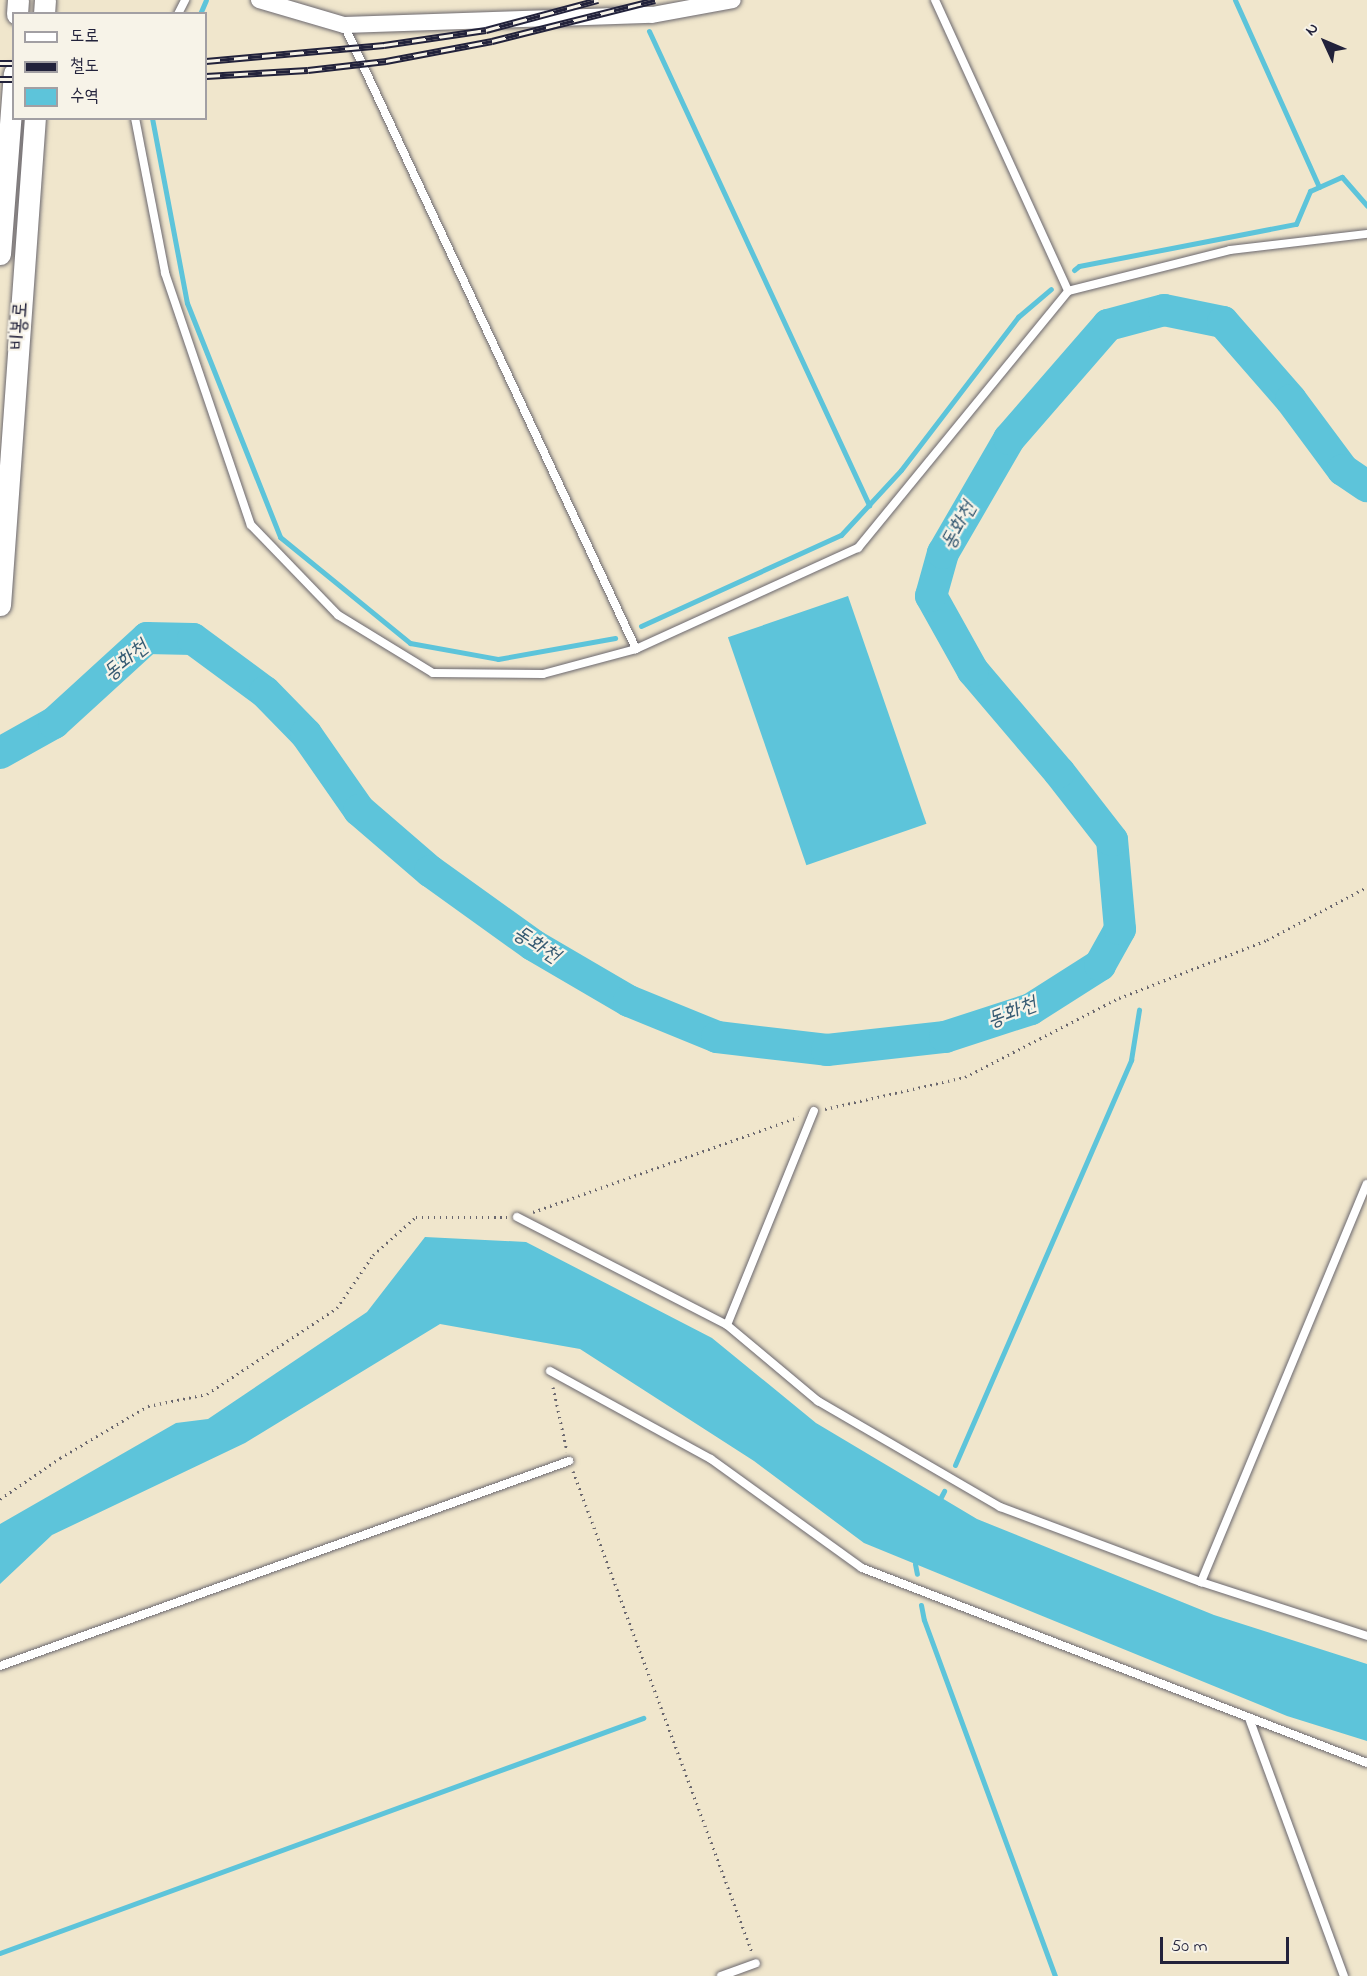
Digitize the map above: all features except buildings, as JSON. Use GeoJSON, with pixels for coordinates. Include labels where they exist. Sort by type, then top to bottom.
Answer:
{"type":"FeatureCollection","features":[{"type":"Feature","properties":{"kind":"street"},"geometry":{"type":"LineString","coordinates":[[259,0],[344,25],[652,15],[733,0]]}},
{"type":"Feature","properties":{"kind":"street"},"geometry":{"type":"LineString","coordinates":[[0,254],[12,100]]}},
{"type":"Feature","properties":{"kind":"street","name":"비봉로"},"geometry":{"type":"LineString","coordinates":[[0,605],[35,120]]}},
{"type":"Feature","properties":{"kind":"lane"},"geometry":{"type":"LineString","coordinates":[[935,0],[1068,291]]}},
{"type":"Feature","properties":{"kind":"lane"},"geometry":{"type":"LineString","coordinates":[[344,25],[636,649]]}},
{"type":"Feature","properties":{"kind":"lane"},"geometry":{"type":"LineString","coordinates":[[135,120],[165,273],[251,525],[338,615],[433,673],[543,674],[636,649],[858,548],[1068,291],[1230,250],[1367,234]]}},
{"type":"Feature","properties":{"kind":"lane"},"geometry":{"type":"LineString","coordinates":[[727,1325],[814,1111]]}},
{"type":"Feature","properties":{"kind":"lane"},"geometry":{"type":"LineString","coordinates":[[1201,1582],[1367,1184]]}},
{"type":"Feature","properties":{"kind":"lane"},"geometry":{"type":"LineString","coordinates":[[517,1217],[727,1325],[818,1401],[1000,1508],[1201,1582],[1367,1636]]}},
{"type":"Feature","properties":{"kind":"lane"},"geometry":{"type":"LineString","coordinates":[[550,1371],[711,1459],[862,1568],[1367,1763]]}},
{"type":"Feature","properties":{"kind":"lane"},"geometry":{"type":"LineString","coordinates":[[0,1666],[569,1461]]}},
{"type":"Feature","properties":{"kind":"lane"},"geometry":{"type":"LineString","coordinates":[[1248,1718],[1344,1976]]}},
{"type":"Feature","properties":{"kind":"lane"},"geometry":{"type":"LineString","coordinates":[[721,1976],[756,1963]]}},
{"type":"Feature","properties":{"kind":"path"},"geometry":{"type":"LineString","coordinates":[[0,1498],[60,1458],[148,1406],[207,1394],[337,1308],[373,1255],[416,1216],[517,1217],[814,1111],[965,1077],[1119,998],[1267,940],[1367,886]]}},
{"type":"Feature","properties":{"kind":"path"},"geometry":{"type":"LineString","coordinates":[[550,1371],[569,1461],[756,1963]]}},
{"type":"Feature","properties":{"kind":"water"},"geometry":{"type":"Polygon","coordinates":[[[848,596],[926,824],[806,865],[728,637],[848,596]]]}},
{"type":"Feature","properties":{"kind":"water"},"geometry":{"type":"Polygon","coordinates":[[[425,1237],[526,1242],[712,1338],[816,1423],[977,1519],[1214,1615],[1367,1664],[1367,1741],[1287,1716],[864,1543],[754,1461],[580,1349],[440,1324],[245,1443],[52,1535],[0,1584],[0,1524],[176,1423],[208,1419],[367,1312],[425,1237]]]}},
{"type":"Feature","properties":{"kind":"waterway"},"geometry":{"type":"LineString","coordinates":[[201,12],[206,0]]}},
{"type":"Feature","properties":{"kind":"waterway"},"geometry":{"type":"LineString","coordinates":[[1235,0],[1319,187]]}},
{"type":"Feature","properties":{"kind":"waterway"},"geometry":{"type":"LineString","coordinates":[[649,31],[869,505]]}},
{"type":"Feature","properties":{"kind":"waterway"},"geometry":{"type":"LineString","coordinates":[[152,120],[187,303],[280,537],[410,643],[498,659],[615,638]]}},
{"type":"Feature","properties":{"kind":"waterway"},"geometry":{"type":"LineString","coordinates":[[1074,270],[1079,266],[1296,224],[1310,191],[1342,177],[1367,206]]}},
{"type":"Feature","properties":{"kind":"waterway"},"geometry":{"type":"LineString","coordinates":[[641,626],[841,535],[901,470],[1018,317],[1051,289]]}},
{"type":"Feature","properties":{"kind":"waterway","name":"동화천"},"geometry":{"type":"LineString","coordinates":[[0,753],[54,723],[147,638],[193,639],[265,692],[306,734],[359,810],[430,871],[533,945],[629,1001],[717,1037],[827,1050],[945,1037],[1031,1009],[1100,965],[1120,929],[1112,840],[1059,772],[973,671],[931,596],[943,553],[1009,439],[1108,325],[1164,310],[1223,322],[1291,400],[1343,470],[1367,486]]}},
{"type":"Feature","properties":{"kind":"waterway"},"geometry":{"type":"LineString","coordinates":[[955,1465],[1131,1060],[1139,1010]]}},
{"type":"Feature","properties":{"kind":"waterway"},"geometry":{"type":"LineString","coordinates":[[941,1497],[944,1491]]}},
{"type":"Feature","properties":{"kind":"waterway"},"geometry":{"type":"LineString","coordinates":[[915,1564],[917,1574]]}},
{"type":"Feature","properties":{"kind":"waterway"},"geometry":{"type":"LineString","coordinates":[[921,1605],[924,1620],[1055,1976]]}},
{"type":"Feature","properties":{"kind":"waterway"},"geometry":{"type":"LineString","coordinates":[[0,1953],[643,1718]]}},
{"type":"Feature","properties":{"kind":"railway"},"geometry":{"type":"LineString","coordinates":[[207,61],[384,45],[486,30],[598,0]]}},
{"type":"Feature","properties":{"kind":"railway"},"geometry":{"type":"LineString","coordinates":[[207,76],[308,70],[386,61],[492,41],[655,0]]}},
{"type":"Feature","properties":{"kind":"railway"},"geometry":{"type":"LineString","coordinates":[[0,63],[12,63]]}},
{"type":"Feature","properties":{"kind":"railway"},"geometry":{"type":"LineString","coordinates":[[0,79],[12,79]]}}]}
